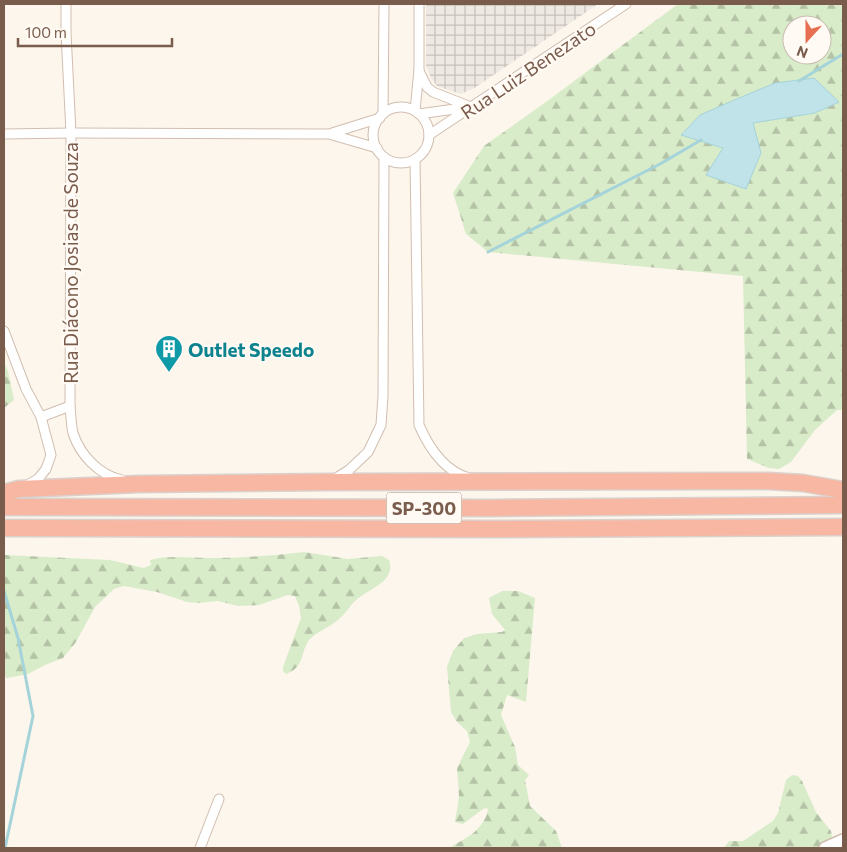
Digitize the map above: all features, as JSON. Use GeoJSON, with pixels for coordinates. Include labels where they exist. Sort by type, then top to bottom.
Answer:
{"type":"FeatureCollection","features":[{"type":"Feature","properties":{"kind":"highway"},"geometry":{"type":"LineString","coordinates":[[12,491],[139,484],[768,481],[803,483],[843,490]]}},
{"type":"Feature","properties":{"kind":"highway","name":"SP-300"},"geometry":{"type":"LineString","coordinates":[[4,507],[503,508],[843,505]]}},
{"type":"Feature","properties":{"kind":"highway","name":"SP-300"},"geometry":{"type":"LineString","coordinates":[[4,528],[504,529],[843,527]]}},
{"type":"Feature","properties":{"kind":"street","name":"Rua Diácono Josias de Souza"},"geometry":{"type":"LineString","coordinates":[[66,4],[71,133],[70,406],[73,432],[84,454],[97,468],[114,478],[139,484]]}},
{"type":"Feature","properties":{"kind":"street"},"geometry":{"type":"LineString","coordinates":[[384,4],[382,116],[374,130],[374,140],[384,157],[393,162],[403,163],[415,160],[426,148],[429,136],[425,121],[417,112],[419,4]]}},
{"type":"Feature","properties":{"kind":"street","name":"Rua Luiz Benezato"},"geometry":{"type":"LineString","coordinates":[[429,136],[626,4]]}},
{"type":"Feature","properties":{"kind":"street"},"geometry":{"type":"LineString","coordinates":[[419,70],[427,87],[433,92],[472,107]]}},
{"type":"Feature","properties":{"kind":"street"},"geometry":{"type":"LineString","coordinates":[[329,134],[382,116],[392,109],[401,107],[417,112],[472,107]]}},
{"type":"Feature","properties":{"kind":"street"},"geometry":{"type":"LineString","coordinates":[[4,134],[329,134],[377,148]]}},
{"type":"Feature","properties":{"kind":"street"},"geometry":{"type":"LineString","coordinates":[[330,482],[350,470],[368,452],[381,425],[383,396],[384,157]]}},
{"type":"Feature","properties":{"kind":"street"},"geometry":{"type":"LineString","coordinates":[[415,160],[419,425],[426,441],[439,459],[466,478],[492,483]]}},
{"type":"Feature","properties":{"kind":"street"},"geometry":{"type":"LineString","coordinates":[[4,331],[26,389],[41,417],[51,455],[46,469],[38,479],[12,491]]}},
{"type":"Feature","properties":{"kind":"street"},"geometry":{"type":"LineString","coordinates":[[41,417],[70,406]]}},
{"type":"Feature","properties":{"kind":"street"},"geometry":{"type":"LineString","coordinates":[[200,848],[220,799]]}},
{"type":"Feature","properties":{"kind":"street"},"geometry":{"type":"LineString","coordinates":[[825,848],[843,840]]}},
{"type":"Feature","properties":{"kind":"shaded area"},"geometry":{"type":"Polygon","coordinates":[[[426,4],[598,4],[473,89],[460,94],[437,86],[426,66],[426,4]]]}},
{"type":"Feature","properties":{"kind":"green space"},"geometry":{"type":"Polygon","coordinates":[[[678,4],[843,4],[843,410],[837,410],[815,430],[791,462],[779,469],[769,468],[747,459],[743,276],[488,252],[466,234],[453,193],[484,146],[678,4]]]}},
{"type":"Feature","properties":{"kind":"green space"},"geometry":{"type":"Polygon","coordinates":[[[4,362],[8,371],[14,400],[4,408],[4,362]]]}},
{"type":"Feature","properties":{"kind":"green space"},"geometry":{"type":"Polygon","coordinates":[[[304,552],[348,559],[382,556],[389,560],[390,568],[385,580],[353,603],[338,620],[315,634],[309,640],[299,664],[286,674],[283,671],[283,667],[301,618],[295,596],[288,595],[259,605],[238,606],[218,601],[187,602],[157,592],[124,586],[114,589],[95,607],[76,642],[63,658],[28,674],[7,678],[4,674],[4,555],[110,560],[144,568],[151,565],[150,560],[164,558],[244,557],[304,552]]]}},
{"type":"Feature","properties":{"kind":"green space"},"geometry":{"type":"Polygon","coordinates":[[[502,591],[518,591],[535,598],[526,702],[507,695],[501,715],[515,747],[518,765],[529,775],[525,780],[530,806],[556,831],[562,848],[449,848],[478,829],[488,810],[487,808],[483,809],[463,824],[455,822],[459,796],[457,768],[470,742],[467,731],[457,722],[451,712],[447,667],[453,651],[464,638],[505,630],[492,614],[489,598],[502,591]]]}},
{"type":"Feature","properties":{"kind":"green space"},"geometry":{"type":"Polygon","coordinates":[[[792,775],[798,776],[802,781],[816,812],[831,831],[832,837],[828,848],[724,848],[729,841],[743,841],[773,821],[778,813],[786,780],[792,775]]]}},
{"type":"Feature","properties":{"kind":"water"},"geometry":{"type":"Polygon","coordinates":[[[814,78],[839,102],[815,113],[753,123],[761,153],[746,189],[706,175],[723,148],[681,135],[700,115],[775,83],[814,78]]]}},
{"type":"Feature","properties":{"kind":"waterway"},"geometry":{"type":"LineString","coordinates":[[799,81],[843,54]]}},
{"type":"Feature","properties":{"kind":"waterway"},"geometry":{"type":"LineString","coordinates":[[488,252],[660,164],[701,140]]}},
{"type":"Feature","properties":{"kind":"waterway"},"geometry":{"type":"LineString","coordinates":[[4,591],[18,638],[33,716],[5,848]]}},
{"type":"Feature","properties":{"kind":"place","name":"Outlet Speedo"},"geometry":{"type":"Point","coordinates":[169,373]}}]}
